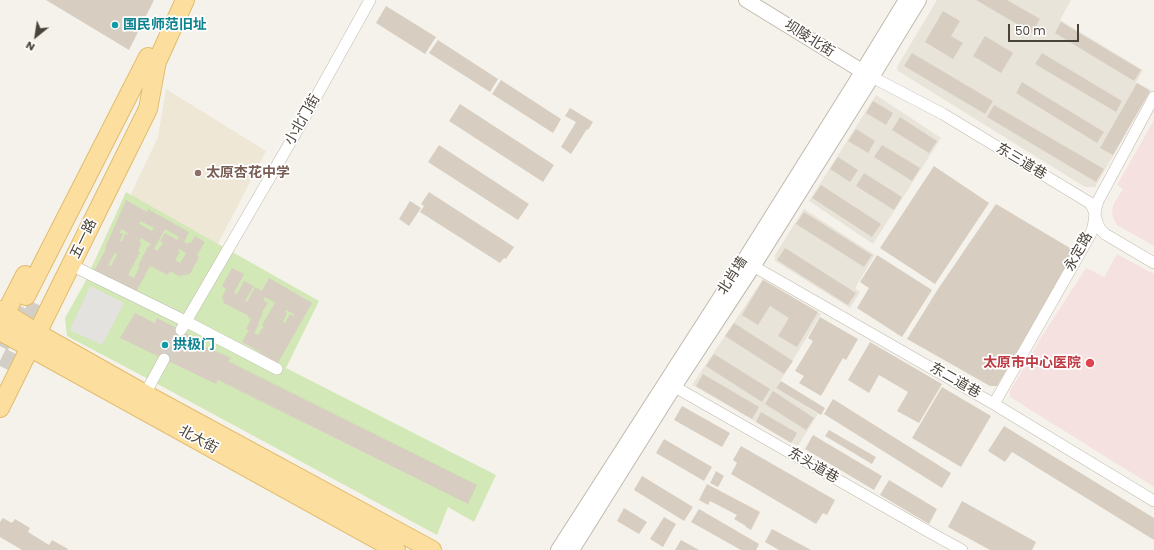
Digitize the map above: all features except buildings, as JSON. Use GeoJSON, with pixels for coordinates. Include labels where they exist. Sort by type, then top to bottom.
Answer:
{"type":"FeatureCollection","features":[{"type":"Feature","properties":{"kind":"main road","name":"五一路"},"geometry":{"type":"LineString","coordinates":[[0,408],[148,109],[152,62],[173,0]]}},
{"type":"Feature","properties":{"kind":"main road","name":"五一路"},"geometry":{"type":"LineString","coordinates":[[32,300],[152,62],[185,0]]}},
{"type":"Feature","properties":{"kind":"main road","name":"五一路"},"geometry":{"type":"LineString","coordinates":[[2,316],[48,232],[111,107],[152,62]]}},
{"type":"Feature","properties":{"kind":"main road"},"geometry":{"type":"LineString","coordinates":[[2,316],[34,340],[145,394],[432,550]]}},
{"type":"Feature","properties":{"kind":"main road","name":"北大街"},"geometry":{"type":"LineString","coordinates":[[0,331],[34,340],[396,550]]}},
{"type":"Feature","properties":{"kind":"street","name":"小北门街"},"geometry":{"type":"LineString","coordinates":[[183,326],[301,124],[370,0]]}},
{"type":"Feature","properties":{"kind":"street","name":"坝陵北街"},"geometry":{"type":"LineString","coordinates":[[746,0],[867,74]]}},
{"type":"Feature","properties":{"kind":"street","name":"北肖墙"},"geometry":{"type":"LineString","coordinates":[[558,550],[670,384],[867,74],[906,0]]}},
{"type":"Feature","properties":{"kind":"street"},"geometry":{"type":"LineString","coordinates":[[572,550],[670,384],[755,264],[867,74],[919,0]]}},
{"type":"Feature","properties":{"kind":"street","name":"东三道巷"},"geometry":{"type":"LineString","coordinates":[[867,74],[943,114],[1090,203],[1100,229],[1105,234],[1154,263]]}},
{"type":"Feature","properties":{"kind":"street","name":"永定路"},"geometry":{"type":"LineString","coordinates":[[995,402],[1090,235],[1093,228],[1098,201],[1154,97]]}},
{"type":"Feature","properties":{"kind":"street","name":"东二道巷"},"geometry":{"type":"LineString","coordinates":[[755,264],[1154,495]]}},
{"type":"Feature","properties":{"kind":"street"},"geometry":{"type":"LineString","coordinates":[[71,265],[183,326],[277,368]]}},
{"type":"Feature","properties":{"kind":"street"},"geometry":{"type":"LineString","coordinates":[[145,394],[164,359]]}},
{"type":"Feature","properties":{"kind":"street","name":"东头道巷"},"geometry":{"type":"LineString","coordinates":[[670,384],[962,550]]}},
{"type":"Feature","properties":{"kind":"street","name":"东二道巷"},"geometry":{"type":"LineString","coordinates":[[995,402],[1154,501]]}},
{"type":"Feature","properties":{"kind":"shaded area"},"geometry":{"type":"Polygon","coordinates":[[[937,0],[1071,0],[1060,20],[1143,70],[1136,82],[1151,90],[1095,187],[1085,187],[898,71],[897,67],[937,0]]]}},
{"type":"Feature","properties":{"kind":"shaded area","name":"太原杏花中学"},"geometry":{"type":"Polygon","coordinates":[[[166,89],[266,151],[218,244],[130,196],[158,137],[166,89]]]}},
{"type":"Feature","properties":{"kind":"shaded area"},"geometry":{"type":"Polygon","coordinates":[[[876,95],[941,138],[873,244],[809,201],[876,95]]]}},
{"type":"Feature","properties":{"kind":"shaded area"},"geometry":{"type":"Polygon","coordinates":[[[1154,120],[1154,246],[1117,225],[1112,214],[1113,205],[1123,189],[1117,185],[1154,120]]]}},
{"type":"Feature","properties":{"kind":"shaded area"},"geometry":{"type":"Polygon","coordinates":[[[804,209],[875,255],[855,288],[860,292],[850,308],[775,261],[775,255],[804,209]]]}},
{"type":"Feature","properties":{"kind":"shaded area","name":"太原市中心医院"},"geometry":{"type":"Polygon","coordinates":[[[1117,254],[1154,274],[1154,487],[1010,397],[1010,391],[1042,336],[1086,268],[1104,277],[1117,254]]]}},
{"type":"Feature","properties":{"kind":"shaded area"},"geometry":{"type":"Polygon","coordinates":[[[763,279],[821,314],[776,388],[818,414],[798,446],[692,385],[763,279]]]}},
{"type":"Feature","properties":{"kind":"shaded area"},"geometry":{"type":"Polygon","coordinates":[[[90,286],[124,303],[102,345],[70,330],[90,286]]]}},
{"type":"Feature","properties":{"kind":"green space"},"geometry":{"type":"Polygon","coordinates":[[[126,192],[319,301],[286,368],[496,475],[474,522],[448,507],[437,535],[67,336],[65,318],[84,284],[126,192]]]}},
{"type":"Feature","properties":{"kind":"tunnel"},"geometry":{"type":"LineString","coordinates":[[0,346],[26,296]]}},
{"type":"Feature","properties":{"kind":"tunnel"},"geometry":{"type":"LineString","coordinates":[[6,369],[38,303]]}},
{"type":"Feature","properties":{"kind":"tunnel"},"geometry":{"type":"LineString","coordinates":[[164,359],[181,330]]}},
{"type":"Feature","properties":{"kind":"place","name":"国民师范旧址"},"geometry":{"type":"Point","coordinates":[115,25]}},
{"type":"Feature","properties":{"kind":"place","name":"太原杏花中学"},"geometry":{"type":"Point","coordinates":[198,173]}},
{"type":"Feature","properties":{"kind":"place","name":"拱极门"},"geometry":{"type":"Point","coordinates":[165,345]}},
{"type":"Feature","properties":{"kind":"place","name":"太原市中心医院"},"geometry":{"type":"Point","coordinates":[1090,363]}}]}
